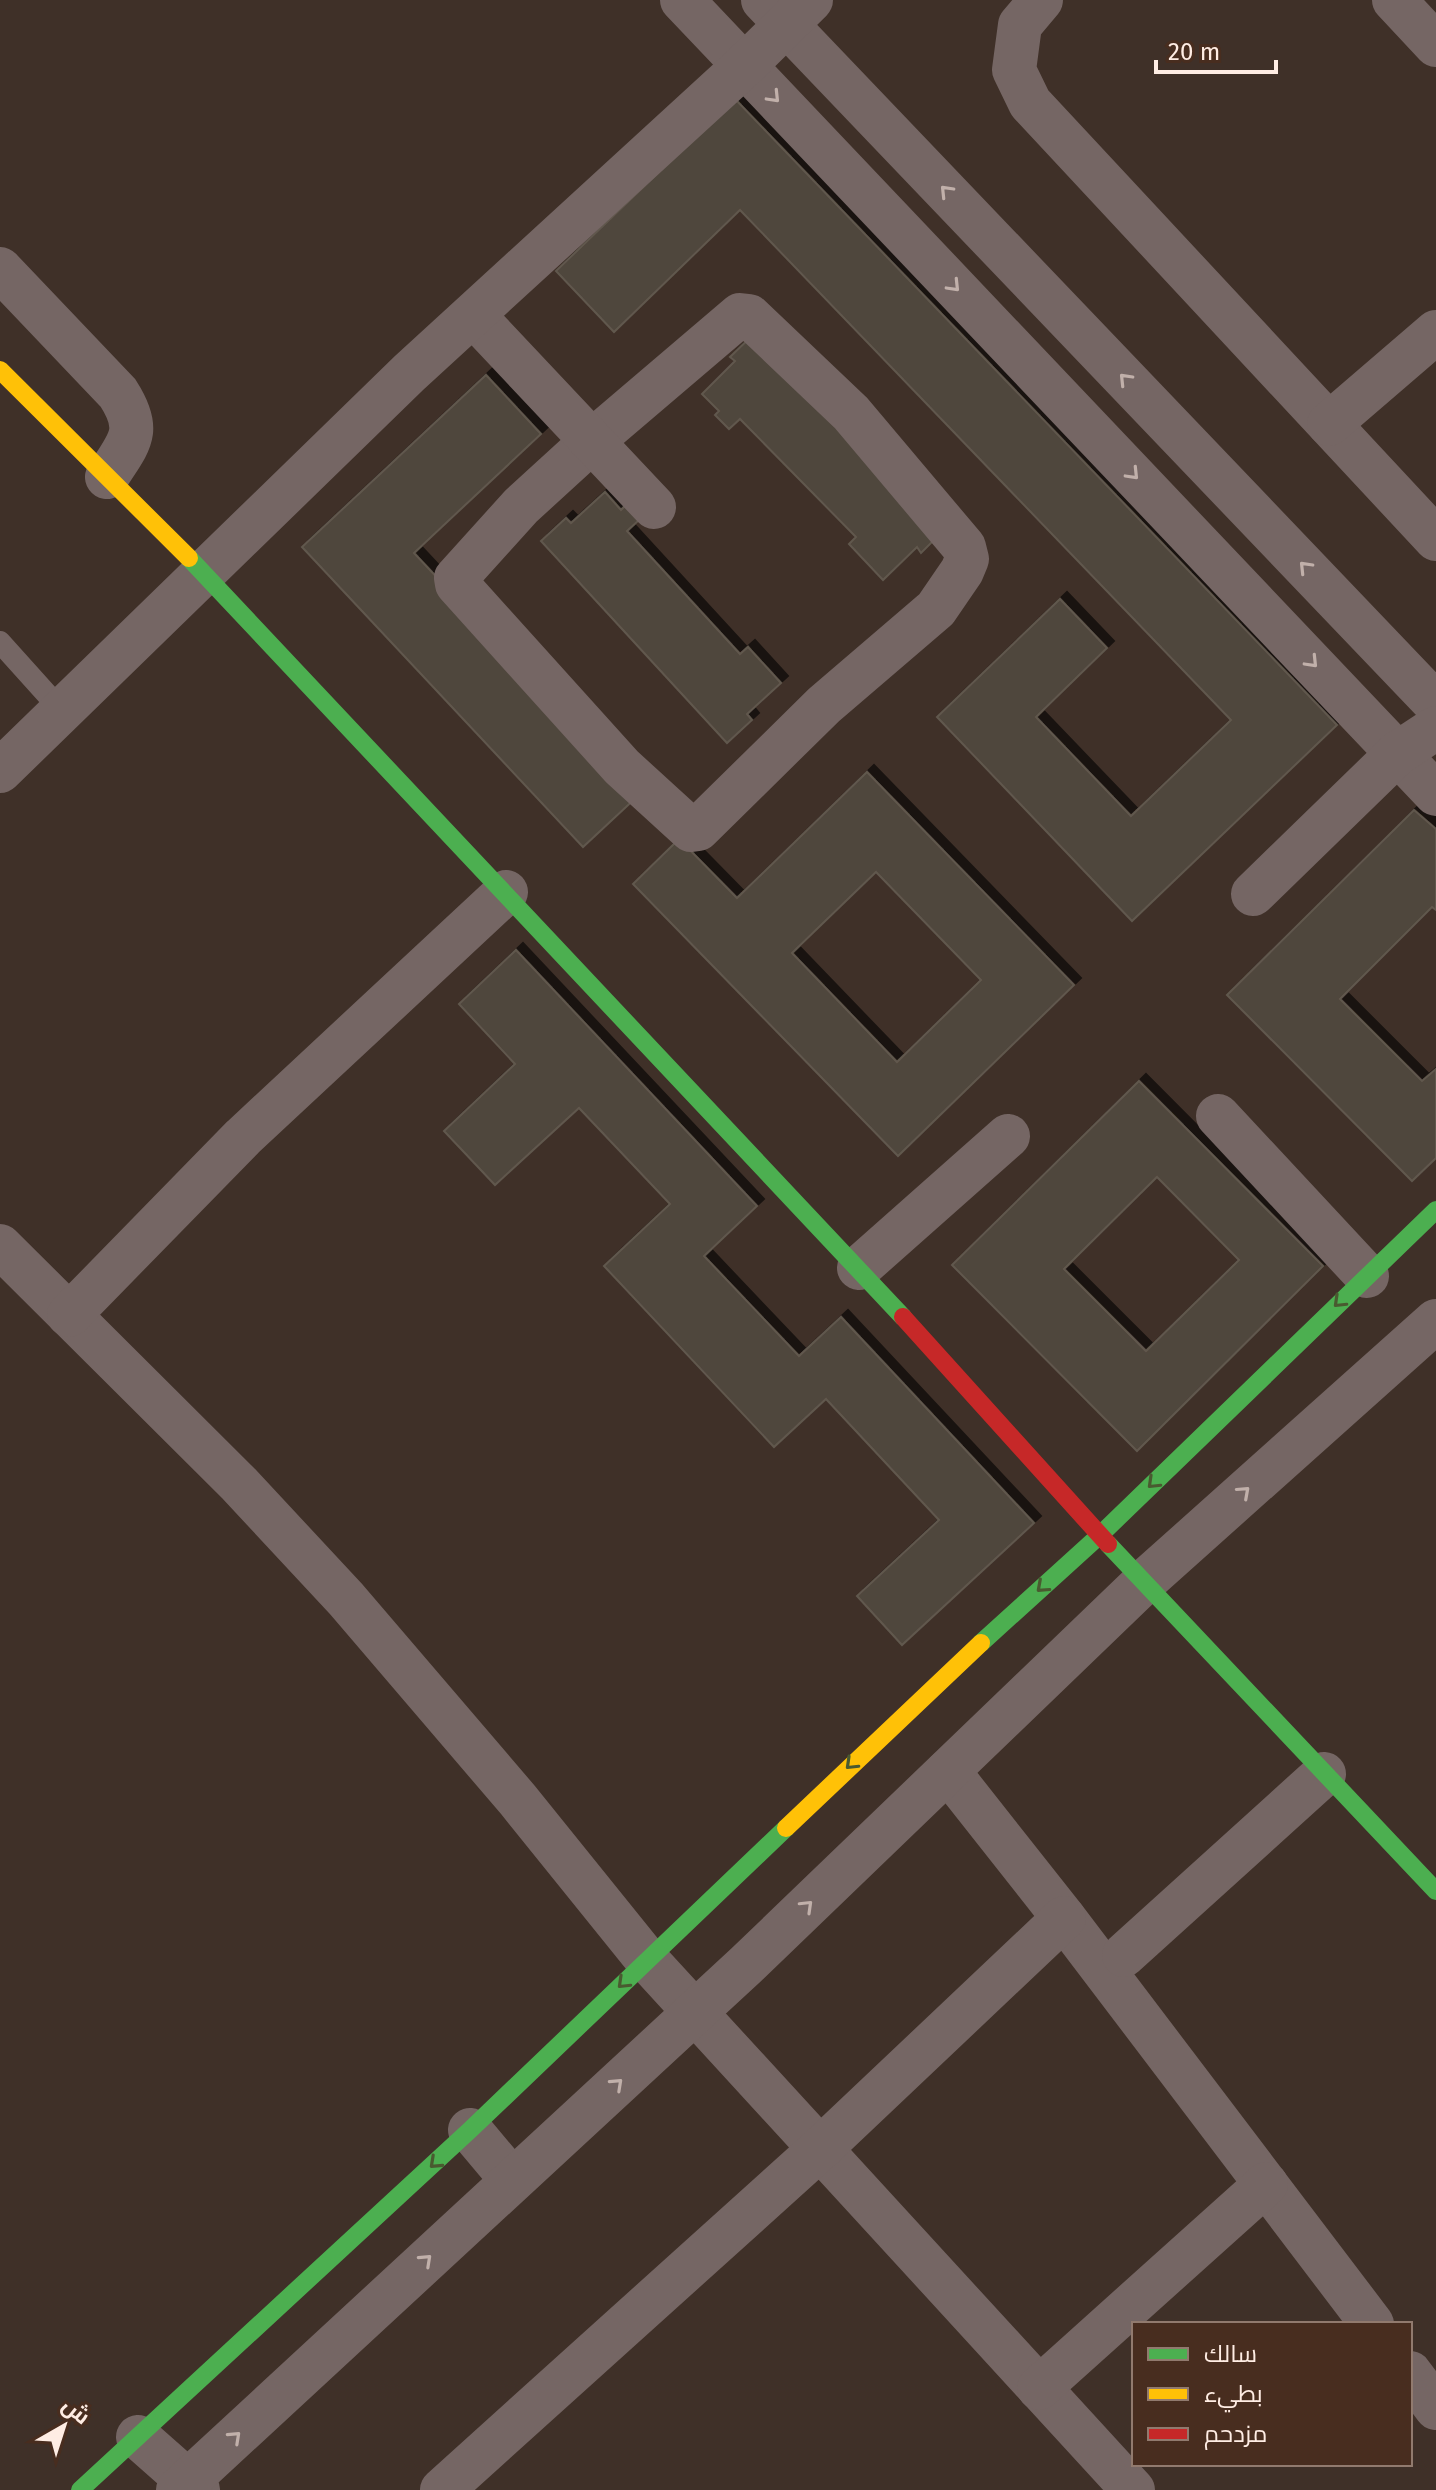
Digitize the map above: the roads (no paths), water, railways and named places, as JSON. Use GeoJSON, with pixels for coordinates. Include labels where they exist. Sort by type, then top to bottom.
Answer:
{"type":"FeatureCollection","features":[{"type":"Feature","properties":{"kind":"street"},"geometry":{"type":"LineString","coordinates":[[682,0],[1436,794]]}},
{"type":"Feature","properties":{"kind":"street"},"geometry":{"type":"LineString","coordinates":[[1041,0],[1020,25],[1014,70],[1030,103],[1436,539]]}},
{"type":"Feature","properties":{"kind":"street"},"geometry":{"type":"LineString","coordinates":[[1394,0],[1436,45]]}},
{"type":"Feature","properties":{"kind":"street"},"geometry":{"type":"LineString","coordinates":[[0,771],[409,373],[744,66],[787,8],[1436,704]]}},
{"type":"Feature","properties":{"kind":"street"},"geometry":{"type":"LineString","coordinates":[[0,269],[118,393],[130,411],[133,432],[107,477]]}},
{"type":"Feature","properties":{"kind":"street"},"geometry":{"type":"LineString","coordinates":[[740,315],[749,316],[851,413],[964,547],[967,559],[962,571],[936,609],[824,705],[698,829],[686,827],[622,767],[457,584],[459,573],[521,506],[591,442],[732,320],[740,315]]}},
{"type":"Feature","properties":{"kind":"street"},"geometry":{"type":"LineString","coordinates":[[474,316],[654,507]]}},
{"type":"Feature","properties":{"kind":"street"},"geometry":{"type":"LineString","coordinates":[[1329,424],[1436,332]]}},
{"type":"Feature","properties":{"kind":"street"},"geometry":{"type":"LineString","coordinates":[[0,370],[205,574],[506,892],[859,1268],[1100,1535],[1436,1891]]}},
{"type":"Feature","properties":{"kind":"street"},"geometry":{"type":"LineString","coordinates":[[1253,894],[1398,753],[1436,728]]}},
{"type":"Feature","properties":{"kind":"street"},"geometry":{"type":"LineString","coordinates":[[69,1315],[243,1137],[506,892]]}},
{"type":"Feature","properties":{"kind":"street"},"geometry":{"type":"LineString","coordinates":[[1218,1116],[1367,1276]]}},
{"type":"Feature","properties":{"kind":"street"},"geometry":{"type":"LineString","coordinates":[[859,1268],[1008,1136]]}},
{"type":"Feature","properties":{"kind":"street"},"geometry":{"type":"LineString","coordinates":[[80,2490],[470,2130],[919,1700],[1100,1535],[1436,1210]]}},
{"type":"Feature","properties":{"kind":"street"},"geometry":{"type":"LineString","coordinates":[[0,1246],[239,1484],[346,1599],[518,1800],[647,1960],[1133,2490]]}},
{"type":"Feature","properties":{"kind":"street"},"geometry":{"type":"LineString","coordinates":[[138,2437],[188,2487],[512,2180],[695,2012],[1144,1582],[1436,1321]]}},
{"type":"Feature","properties":{"kind":"street"},"geometry":{"type":"LineString","coordinates":[[948,1771],[1064,1918],[1370,2322]]}},
{"type":"Feature","properties":{"kind":"street"},"geometry":{"type":"LineString","coordinates":[[1124,1955],[1324,1774]]}},
{"type":"Feature","properties":{"kind":"street"},"geometry":{"type":"LineString","coordinates":[[442,2490],[820,2149],[1064,1918]]}},
{"type":"Feature","properties":{"kind":"street"},"geometry":{"type":"LineString","coordinates":[[470,2130],[512,2180]]}},
{"type":"Feature","properties":{"kind":"street"},"geometry":{"type":"LineString","coordinates":[[1039,2388],[1266,2184]]}},
{"type":"Feature","properties":{"kind":"street"},"geometry":{"type":"LineString","coordinates":[[1412,2376],[1436,2408]]}},
{"type":"Feature","properties":{"kind":"lane"},"geometry":{"type":"LineString","coordinates":[[0,642],[62,711]]}}]}
